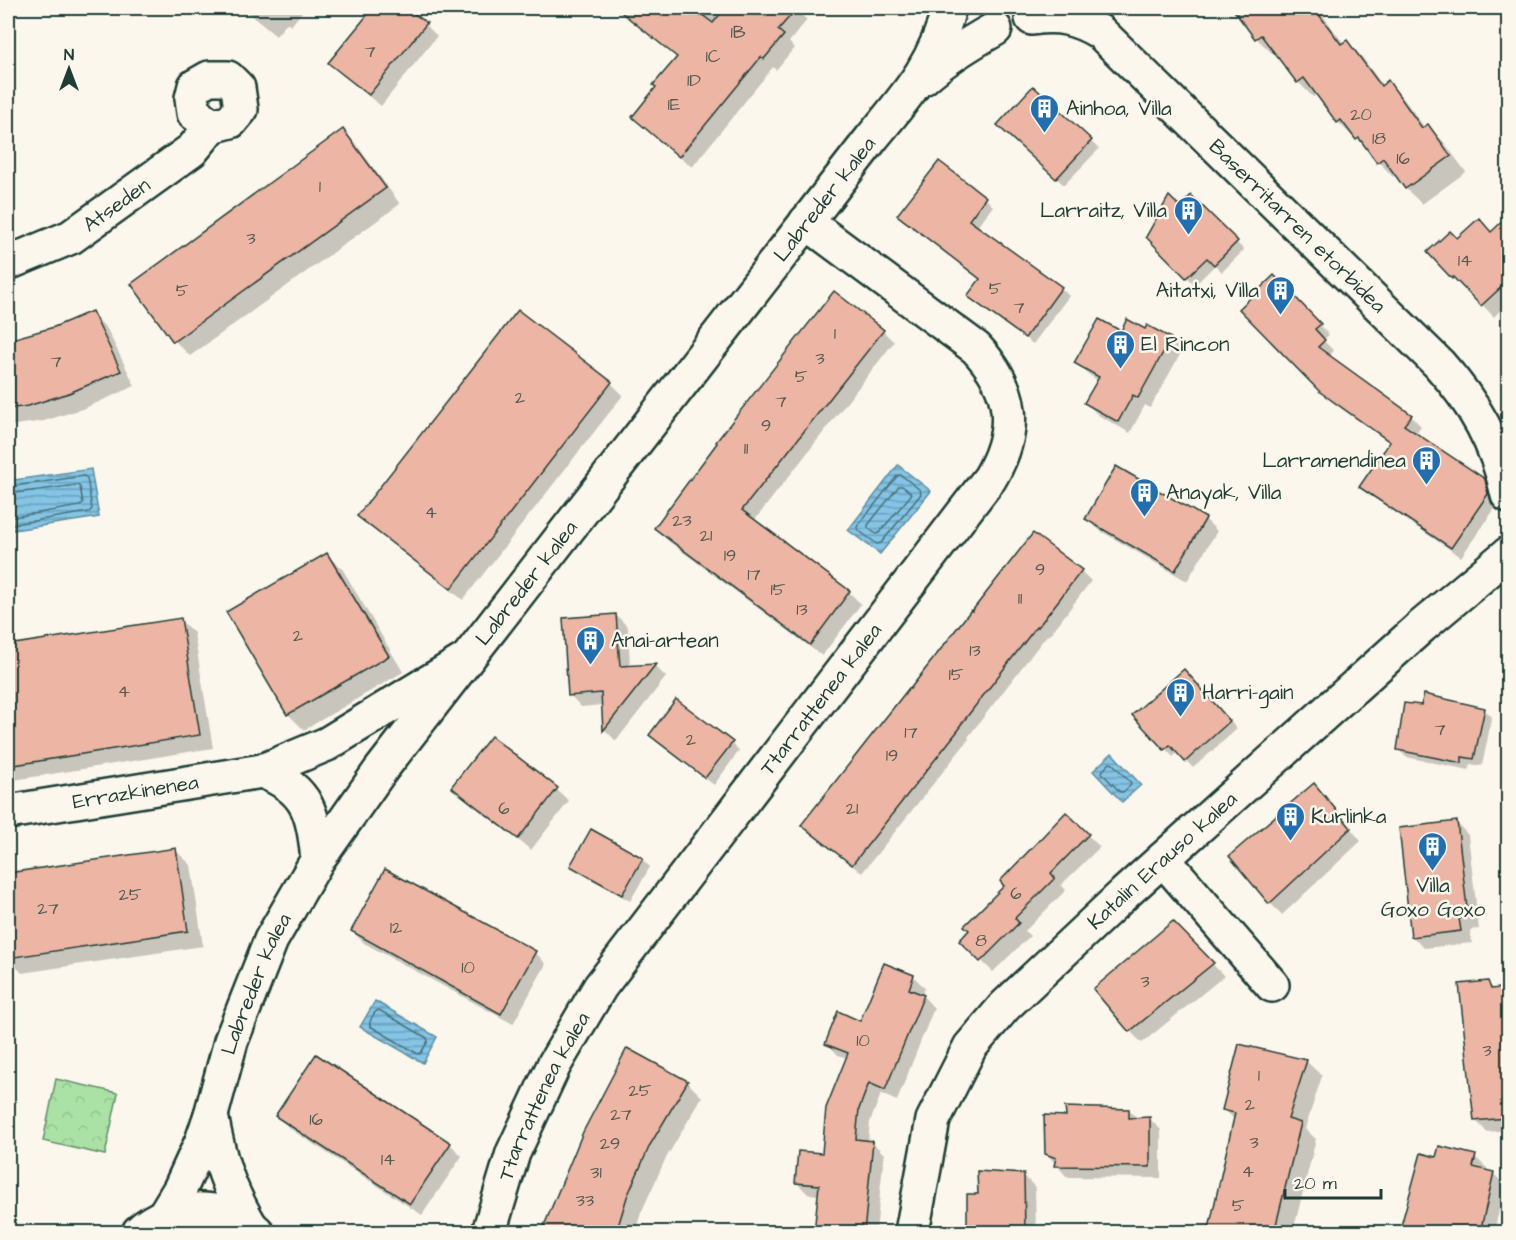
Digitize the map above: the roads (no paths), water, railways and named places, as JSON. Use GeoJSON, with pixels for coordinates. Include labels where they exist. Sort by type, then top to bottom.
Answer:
{"type":"FeatureCollection","features":[{"type":"Feature","properties":{"kind":"street","name":"Labreder kalea"},"geometry":{"type":"LineString","coordinates":[[151,1225],[180,1189],[191,1167],[211,1115],[231,1041],[272,940],[318,859],[380,771],[911,90],[936,47],[949,8]]}},
{"type":"Feature","properties":{"kind":"street"},"geometry":{"type":"LineString","coordinates":[[954,8],[969,21],[982,27],[995,29]]}},
{"type":"Feature","properties":{"kind":"street","name":"Baserritarren etorbidea"},"geometry":{"type":"LineString","coordinates":[[995,29],[1021,24],[1037,13],[1085,23],[1100,32],[1457,383],[1485,428],[1499,461],[1509,495]]}},
{"type":"Feature","properties":{"kind":"street","name":"Labreder kalea"},"geometry":{"type":"LineString","coordinates":[[911,90],[951,56],[995,29]]}},
{"type":"Feature","properties":{"kind":"street","name":"Atseden"},"geometry":{"type":"LineString","coordinates":[[8,263],[71,237],[192,150],[212,126]]}},
{"type":"Feature","properties":{"kind":"street","name":"Ttarrattenea kalea"},"geometry":{"type":"LineString","coordinates":[[489,1233],[513,1153],[554,1065],[600,987],[990,478],[1005,446],[1008,411],[1005,394],[989,362],[976,348],[806,222]]}},
{"type":"Feature","properties":{"kind":"street","name":"Katalin Erauso kalea"},"geometry":{"type":"LineString","coordinates":[[912,1233],[933,1120],[970,1047],[1005,1006],[1163,859],[1422,626],[1509,554]]}},
{"type":"Feature","properties":{"kind":"street","name":"Errazkinenea"},"geometry":{"type":"LineString","coordinates":[[8,812],[262,771],[327,744],[470,657]]}},
{"type":"Feature","properties":{"kind":"street"},"geometry":{"type":"LineString","coordinates":[[262,771],[286,783],[304,802],[311,814],[318,859]]}},
{"type":"Feature","properties":{"kind":"street"},"geometry":{"type":"LineString","coordinates":[[1163,859],[1272,985]]}},
{"type":"Feature","properties":{"kind":"street","name":"Labreder kalea"},"geometry":{"type":"LineString","coordinates":[[211,1115],[224,1172],[235,1200],[254,1230]]}},
{"type":"Feature","properties":{"kind":"street"},"geometry":{"type":"LineString","coordinates":[[151,1225],[186,1210],[210,1210],[232,1217],[254,1230]]}},
{"type":"Feature","properties":{"kind":"water"},"geometry":{"type":"Polygon","coordinates":[[[898,465],[931,491],[880,554],[848,530],[898,465]]]}},
{"type":"Feature","properties":{"kind":"water"},"geometry":{"type":"Polygon","coordinates":[[[91,469],[99,517],[8,531],[8,481],[91,469]]]}},
{"type":"Feature","properties":{"kind":"water"},"geometry":{"type":"Polygon","coordinates":[[[1112,753],[1141,785],[1122,802],[1093,771],[1112,753]]]}},
{"type":"Feature","properties":{"kind":"water"},"geometry":{"type":"Polygon","coordinates":[[[375,1001],[437,1037],[423,1063],[360,1027],[375,1001]]]}},
{"type":"Feature","properties":{"kind":"place","name":"Ainhoa, Villa"},"geometry":{"type":"Point","coordinates":[1045,134]}},
{"type":"Feature","properties":{"kind":"place","name":"Larraitz, Villa"},"geometry":{"type":"Point","coordinates":[1188,236]}},
{"type":"Feature","properties":{"kind":"place","name":"Aitatxi, Villa"},"geometry":{"type":"Point","coordinates":[1280,316]}},
{"type":"Feature","properties":{"kind":"place","name":"El Rincon"},"geometry":{"type":"Point","coordinates":[1120,370]}},
{"type":"Feature","properties":{"kind":"place","name":"Larramendinea"},"geometry":{"type":"Point","coordinates":[1427,486]}},
{"type":"Feature","properties":{"kind":"place","name":"Anayak, Villa"},"geometry":{"type":"Point","coordinates":[1145,518]}},
{"type":"Feature","properties":{"kind":"place","name":"Anai-artean"},"geometry":{"type":"Point","coordinates":[590,666]}},
{"type":"Feature","properties":{"kind":"place","name":"Harri-gain"},"geometry":{"type":"Point","coordinates":[1181,718]}},
{"type":"Feature","properties":{"kind":"place","name":"Kurlinka"},"geometry":{"type":"Point","coordinates":[1290,842]}},
{"type":"Feature","properties":{"kind":"place","name":"Villa Goxo Goxo"},"geometry":{"type":"Point","coordinates":[1433,872]}}]}
